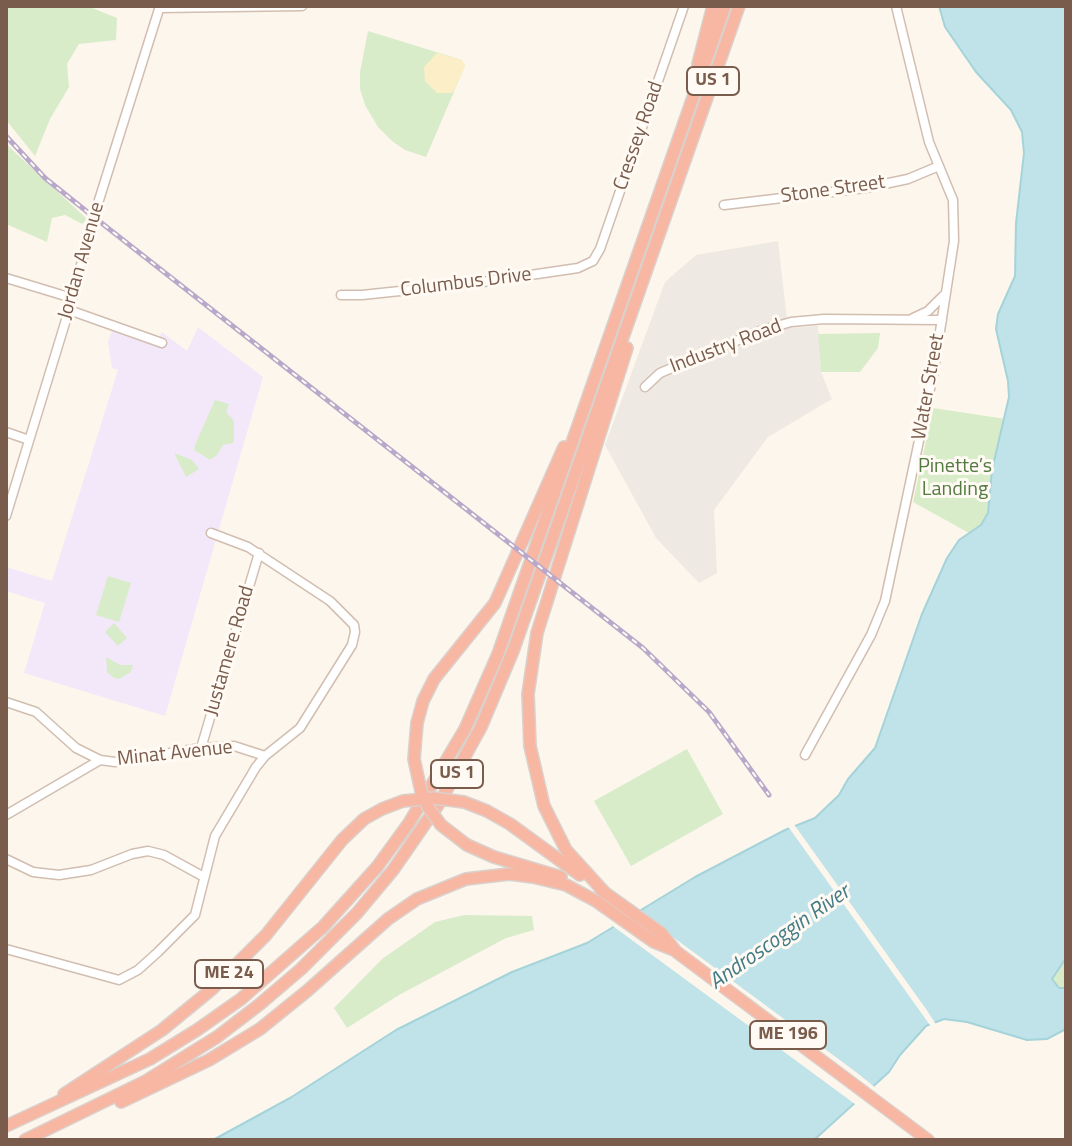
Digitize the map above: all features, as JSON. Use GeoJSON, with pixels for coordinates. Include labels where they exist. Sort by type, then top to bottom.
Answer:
{"type":"FeatureCollection","features":[{"type":"Feature","properties":{"kind":"highway"},"geometry":{"type":"LineString","coordinates":[[696,91],[695,76],[713,6]]}},
{"type":"Feature","properties":{"kind":"highway","name":"US 1"},"geometry":{"type":"LineString","coordinates":[[6,1126],[150,1059],[219,1015],[283,964],[323,927],[377,867],[439,777],[477,705],[503,641],[725,6]]}},
{"type":"Feature","properties":{"kind":"highway","name":"US 1"},"geometry":{"type":"LineString","coordinates":[[25,1140],[100,1105],[193,1053],[280,988],[357,913],[426,825],[468,754],[503,678],[739,6]]}},
{"type":"Feature","properties":{"kind":"highway"},"geometry":{"type":"LineString","coordinates":[[601,897],[566,850],[544,806],[530,746],[528,694],[537,633],[627,350],[632,312]]}},
{"type":"Feature","properties":{"kind":"highway"},"geometry":{"type":"LineString","coordinates":[[577,431],[564,446],[495,603],[434,679],[423,701],[417,723],[414,759],[428,807],[441,825],[467,845],[483,854],[565,879],[601,897]]}},
{"type":"Feature","properties":{"kind":"highway","name":"ME 24"},"geometry":{"type":"LineString","coordinates":[[46,1108],[77,1084],[162,1030],[205,996],[266,935],[347,834],[382,809],[403,801],[433,798],[464,802],[487,811],[510,824],[601,897]]}},
{"type":"Feature","properties":{"kind":"highway"},"geometry":{"type":"LineString","coordinates":[[100,1105],[122,1102],[200,1065],[243,1040],[299,998],[399,911],[436,890],[472,877],[518,875],[566,885],[601,897]]}},
{"type":"Feature","properties":{"kind":"highway","name":"ME 196"},"geometry":{"type":"LineString","coordinates":[[601,897],[661,933],[674,950],[928,1140]]}},
{"type":"Feature","properties":{"kind":"street"},"geometry":{"type":"LineString","coordinates":[[159,7],[302,6]]}},
{"type":"Feature","properties":{"kind":"street","name":"Cressey Road"},"geometry":{"type":"LineString","coordinates":[[590,263],[600,249],[684,6]]}},
{"type":"Feature","properties":{"kind":"street","name":"Water Street"},"geometry":{"type":"LineString","coordinates":[[805,755],[871,635],[885,601],[921,436],[954,241],[955,214],[948,185],[925,127],[896,6]]}},
{"type":"Feature","properties":{"kind":"street","name":"Jordan Avenue"},"geometry":{"type":"LineString","coordinates":[[6,516],[159,7]]}},
{"type":"Feature","properties":{"kind":"street","name":"Stone Street"},"geometry":{"type":"LineString","coordinates":[[724,205],[865,188],[908,179],[939,166]]}},
{"type":"Feature","properties":{"kind":"street","name":"Columbus Drive"},"geometry":{"type":"LineString","coordinates":[[341,295],[469,284],[570,270],[590,263]]}},
{"type":"Feature","properties":{"kind":"street"},"geometry":{"type":"LineString","coordinates":[[6,278],[72,298]]}},
{"type":"Feature","properties":{"kind":"street"},"geometry":{"type":"LineString","coordinates":[[908,319],[938,304],[946,292]]}},
{"type":"Feature","properties":{"kind":"street"},"geometry":{"type":"LineString","coordinates":[[69,310],[162,343]]}},
{"type":"Feature","properties":{"kind":"street","name":"Industry Road"},"geometry":{"type":"LineString","coordinates":[[645,387],[660,373],[777,325],[824,319],[942,320]]}},
{"type":"Feature","properties":{"kind":"street"},"geometry":{"type":"LineString","coordinates":[[6,432],[29,440]]}},
{"type":"Feature","properties":{"kind":"street"},"geometry":{"type":"LineString","coordinates":[[6,949],[119,980],[126,978],[158,952],[191,920],[197,910],[221,824],[265,756],[291,738],[308,718],[346,657],[355,632],[349,618],[330,601],[259,553],[211,533]]}},
{"type":"Feature","properties":{"kind":"street","name":"Justamere Road"},"geometry":{"type":"LineString","coordinates":[[201,748],[259,553]]}},
{"type":"Feature","properties":{"kind":"street","name":"Minat Avenue"},"geometry":{"type":"LineString","coordinates":[[6,702],[36,712],[76,748],[100,760],[115,762],[201,748],[243,747],[265,756]]}},
{"type":"Feature","properties":{"kind":"street"},"geometry":{"type":"LineString","coordinates":[[6,815],[100,760]]}},
{"type":"Feature","properties":{"kind":"street"},"geometry":{"type":"LineString","coordinates":[[6,859],[33,872],[59,875],[91,870],[148,851],[164,855],[204,877]]}},
{"type":"Feature","properties":{"kind":"shaded area"},"geometry":{"type":"Polygon","coordinates":[[[778,241],[788,328],[818,326],[821,372],[832,399],[768,437],[714,510],[717,573],[699,583],[656,538],[605,445],[665,282],[696,255],[778,241]]]}},
{"type":"Feature","properties":{"kind":"shaded area"},"geometry":{"type":"Polygon","coordinates":[[[113,327],[157,342],[162,332],[187,351],[198,327],[263,377],[165,716],[24,673],[45,603],[6,591],[6,567],[52,581],[118,370],[112,368],[108,342],[113,327]]]}},
{"type":"Feature","properties":{"kind":"green space"},"geometry":{"type":"Polygon","coordinates":[[[6,6],[87,6],[117,18],[116,40],[79,44],[67,64],[69,87],[50,119],[35,156],[6,120],[6,6]]]}},
{"type":"Feature","properties":{"kind":"green space"},"geometry":{"type":"Polygon","coordinates":[[[368,31],[462,60],[465,66],[426,157],[405,150],[392,141],[378,127],[365,105],[360,89],[360,72],[368,31]]]}},
{"type":"Feature","properties":{"kind":"green space"},"geometry":{"type":"Polygon","coordinates":[[[6,144],[87,219],[82,224],[65,215],[52,218],[47,242],[6,224],[6,144]]]}},
{"type":"Feature","properties":{"kind":"green space"},"geometry":{"type":"Polygon","coordinates":[[[880,333],[878,348],[860,372],[821,372],[818,334],[880,333]]]}},
{"type":"Feature","properties":{"kind":"green space"},"geometry":{"type":"Polygon","coordinates":[[[215,400],[229,404],[226,412],[234,421],[234,439],[233,443],[223,445],[210,460],[194,450],[215,400]]]}},
{"type":"Feature","properties":{"kind":"green space","name":"Pinette’s Landing"},"geometry":{"type":"Polygon","coordinates":[[[933,408],[1006,419],[992,470],[988,513],[981,525],[969,533],[913,502],[933,408]]]}},
{"type":"Feature","properties":{"kind":"green space"},"geometry":{"type":"Polygon","coordinates":[[[174,453],[192,460],[199,469],[186,477],[174,453]]]}},
{"type":"Feature","properties":{"kind":"green space"},"geometry":{"type":"Polygon","coordinates":[[[108,576],[131,583],[119,622],[96,615],[108,576]]]}},
{"type":"Feature","properties":{"kind":"green space"},"geometry":{"type":"Polygon","coordinates":[[[114,623],[127,638],[118,646],[105,632],[114,623]]]}},
{"type":"Feature","properties":{"kind":"green space"},"geometry":{"type":"Polygon","coordinates":[[[106,657],[120,665],[133,665],[131,672],[119,679],[114,678],[107,672],[106,657]]]}},
{"type":"Feature","properties":{"kind":"green space"},"geometry":{"type":"Polygon","coordinates":[[[687,749],[723,814],[631,866],[594,801],[687,749]]]}},
{"type":"Feature","properties":{"kind":"green space"},"geometry":{"type":"Polygon","coordinates":[[[464,915],[532,916],[534,930],[506,938],[399,995],[347,1028],[334,1008],[382,959],[435,922],[464,915]]]}},
{"type":"Feature","properties":{"kind":"green space"},"geometry":{"type":"Polygon","coordinates":[[[1066,958],[1066,988],[1060,988],[1052,979],[1066,958]]]}},
{"type":"Feature","properties":{"kind":"sand"},"geometry":{"type":"Polygon","coordinates":[[[437,53],[462,60],[465,66],[451,93],[437,93],[425,81],[424,67],[437,53]]]}},
{"type":"Feature","properties":{"kind":"water","name":"Androscoggin River"},"geometry":{"type":"Polygon","coordinates":[[[939,6],[1066,6],[1066,958],[1052,979],[1059,988],[1066,988],[1066,1029],[1047,1039],[1027,1040],[967,1022],[944,1019],[926,1026],[889,1072],[814,1140],[213,1140],[290,1098],[396,1030],[512,972],[587,943],[695,877],[785,830],[815,818],[839,795],[848,779],[875,748],[922,614],[947,558],[959,540],[981,525],[988,513],[992,470],[1009,397],[996,329],[998,314],[1015,276],[1016,223],[1024,153],[1022,132],[1011,110],[976,72],[945,27],[939,6]]]}},
{"type":"Feature","properties":{"kind":"pier"},"geometry":{"type":"Polygon","coordinates":[[[793,823],[937,1026],[932,1028],[787,825],[793,823]]]}},
{"type":"Feature","properties":{"kind":"pier"},"geometry":{"type":"Polygon","coordinates":[[[635,909],[877,1089],[859,1107],[610,924],[635,909]]]}},
{"type":"Feature","properties":{"kind":"railway"},"geometry":{"type":"LineString","coordinates":[[6,136],[45,178],[643,648],[709,712],[769,795]]}}]}
